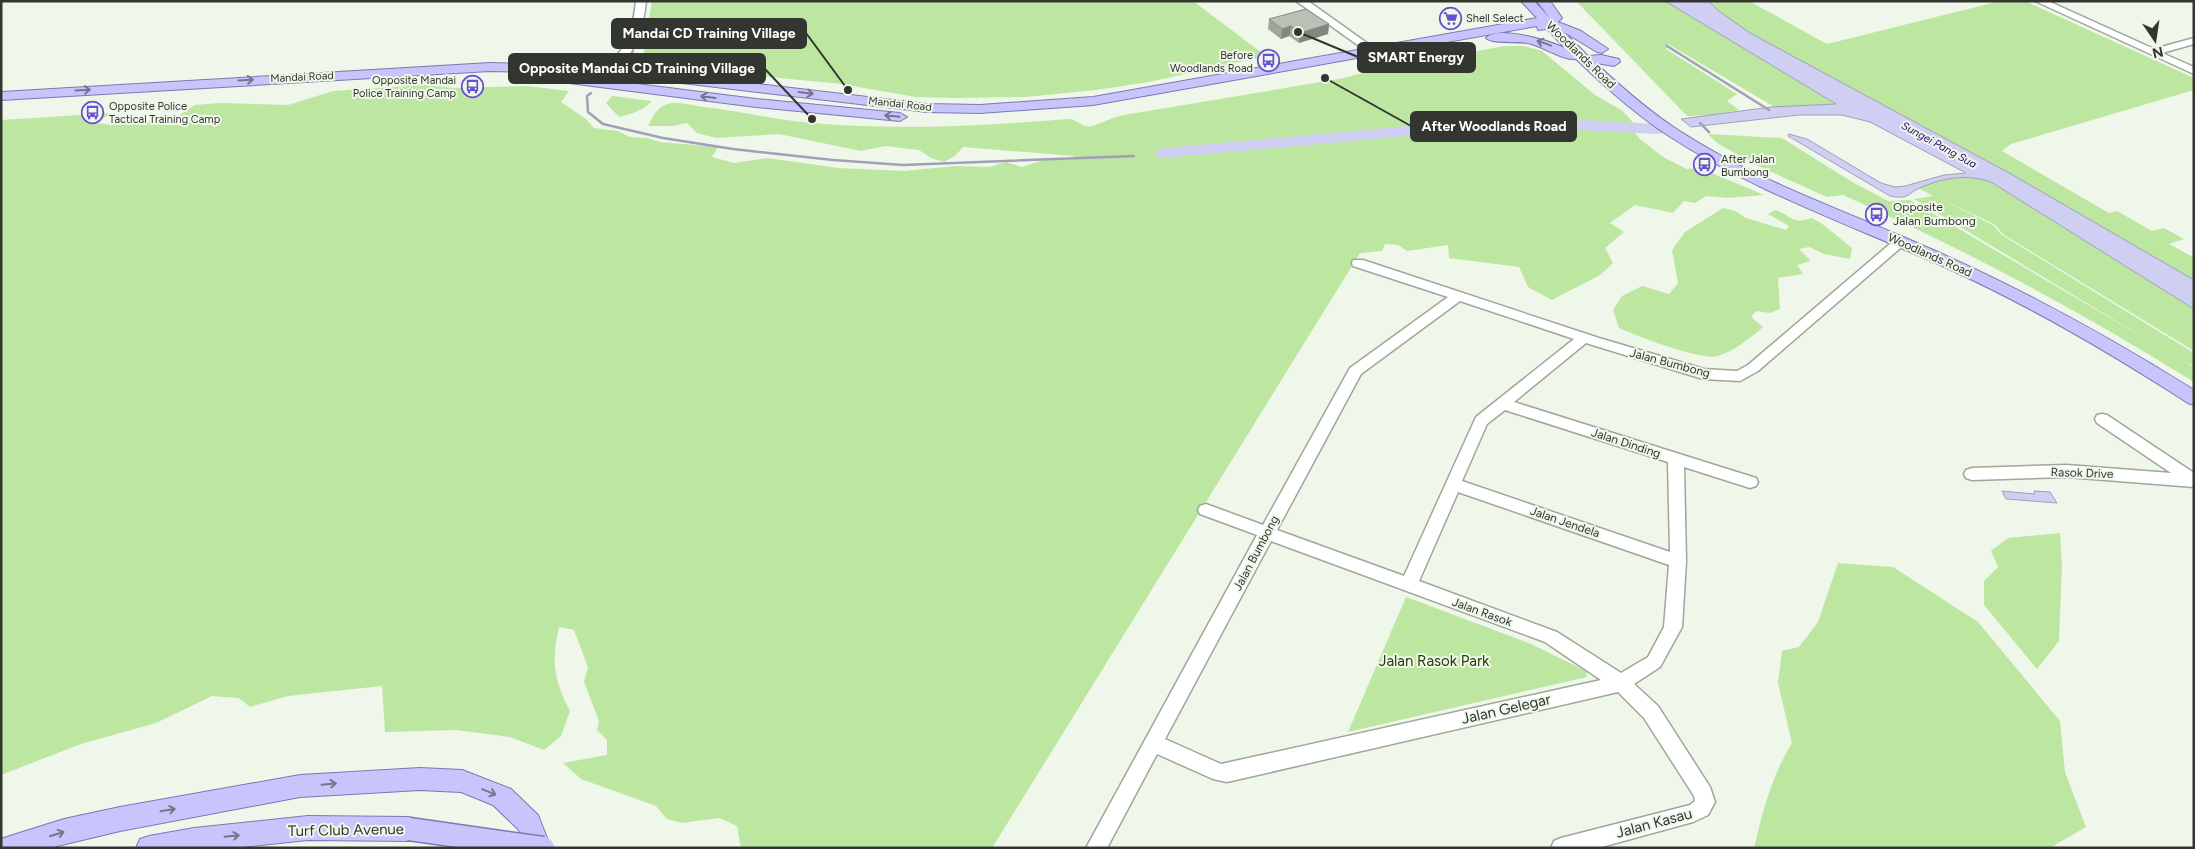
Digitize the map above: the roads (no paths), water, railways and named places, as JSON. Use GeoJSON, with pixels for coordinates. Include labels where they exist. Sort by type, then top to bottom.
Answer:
{"type":"FeatureCollection","features":[{"type":"Feature","properties":{"kind":"main road"},"geometry":{"type":"LineString","coordinates":[[1491,33],[1542,27],[1556,18],[1543,1]]}},
{"type":"Feature","properties":{"kind":"main road"},"geometry":{"type":"LineString","coordinates":[[1491,33],[1520,19],[1526,12],[1526,2]]}},
{"type":"Feature","properties":{"kind":"main road","name":"Woodlands Road"},"geometry":{"type":"LineString","coordinates":[[1526,2],[1613,86],[1658,122],[1678,127],[1726,155],[1795,189],[1907,236],[2012,284],[2130,349],[2194,389]]}},
{"type":"Feature","properties":{"kind":"main road"},"geometry":{"type":"LineString","coordinates":[[1548,23],[1576,32],[1602,50]]}},
{"type":"Feature","properties":{"kind":"main road","name":"Mandai Road"},"geometry":{"type":"LineString","coordinates":[[65,97],[482,76],[543,77],[756,103],[921,119],[981,119],[1041,116],[1116,107],[1236,85],[1491,33]]}},
{"type":"Feature","properties":{"kind":"main road","name":"Mandai Road"},"geometry":{"type":"LineString","coordinates":[[1,96],[18,100],[490,67],[606,70],[927,108],[980,109],[1092,101],[1373,51],[1491,33]]}},
{"type":"Feature","properties":{"kind":"main road"},"geometry":{"type":"LineString","coordinates":[[1491,33],[1531,38],[1553,46],[1589,64],[1591,59],[1607,59],[1614,62]]}},
{"type":"Feature","properties":{"kind":"main road"},"geometry":{"type":"LineString","coordinates":[[1213,80],[1219,84],[1236,85]]}},
{"type":"Feature","properties":{"kind":"main road"},"geometry":{"type":"LineString","coordinates":[[756,103],[767,100],[770,96],[770,92],[758,87]]}},
{"type":"Feature","properties":{"kind":"main road","name":"Mandai Road"},"geometry":{"type":"LineString","coordinates":[[1,108],[18,100]]}},
{"type":"Feature","properties":{"kind":"main road","name":"Woodlands Road"},"geometry":{"type":"LineString","coordinates":[[1678,127],[1720,161],[1763,182],[1901,241],[1998,286],[2121,354],[2194,399]]}},
{"type":"Feature","properties":{"kind":"main road"},"geometry":{"type":"LineString","coordinates":[[10,848],[64,831],[120,819],[300,786],[372,780],[420,779],[462,781],[502,797],[538,848]]}},
{"type":"Feature","properties":{"kind":"main road","name":"Turf Club Avenue"},"geometry":{"type":"LineString","coordinates":[[149,848],[194,840],[308,828],[409,829],[543,848]]}},
{"type":"Feature","properties":{"kind":"street"},"geometry":{"type":"LineString","coordinates":[[606,70],[625,56],[634,42],[641,1]]}},
{"type":"Feature","properties":{"kind":"street"},"geometry":{"type":"LineString","coordinates":[[1301,1],[1373,51]]}},
{"type":"Feature","properties":{"kind":"street"},"geometry":{"type":"LineString","coordinates":[[2040,1],[2194,70]]}},
{"type":"Feature","properties":{"kind":"street"},"geometry":{"type":"LineString","coordinates":[[2154,52],[2194,41]]}},
{"type":"Feature","properties":{"kind":"street","name":"Jalan Bumbong"},"geometry":{"type":"LineString","coordinates":[[1358,263],[1703,374],[1740,376],[1753,368],[1901,241]]}},
{"type":"Feature","properties":{"kind":"street","name":"Jalan Bumbong"},"geometry":{"type":"LineString","coordinates":[[1096,848],[1355,371],[1459,296]]}},
{"type":"Feature","properties":{"kind":"street"},"geometry":{"type":"LineString","coordinates":[[1409,585],[1481,421],[1585,337]]}},
{"type":"Feature","properties":{"kind":"street","name":"Jalan Dinding"},"geometry":{"type":"LineString","coordinates":[[1503,404],[1750,482]]}},
{"type":"Feature","properties":{"kind":"street","name":"Rasok Drive"},"geometry":{"type":"LineString","coordinates":[[2102,419],[2193,481]]}},
{"type":"Feature","properties":{"kind":"street","name":"Jalan Gelegar"},"geometry":{"type":"LineString","coordinates":[[1154,743],[1220,772],[1227,773],[1621,683],[1654,662],[1673,627],[1678,561],[1676,459]]}},
{"type":"Feature","properties":{"kind":"street","name":"Rasok Drive"},"geometry":{"type":"LineString","coordinates":[[1972,474],[2067,471],[2193,481]]}},
{"type":"Feature","properties":{"kind":"street","name":"Jalan Jendela"},"geometry":{"type":"LineString","coordinates":[[1453,484],[1678,561]]}},
{"type":"Feature","properties":{"kind":"street","name":"Jalan Rasok"},"geometry":{"type":"LineString","coordinates":[[1206,510],[1551,637],[1621,683],[1651,712],[1703,792]]}},
{"type":"Feature","properties":{"kind":"street","name":"Jalan Kasau"},"geometry":{"type":"LineString","coordinates":[[1561,848],[1693,813],[1701,809],[1705,802],[1703,792]]}},
{"type":"Feature","properties":{"kind":"water","name":"Sungei Pang Sua"},"geometry":{"type":"Polygon","coordinates":[[[1665,1],[1708,1],[1750,33],[2011,174],[2194,280],[2194,309],[1991,182],[1965,177],[1948,179],[1922,187],[1905,196],[1890,196],[1788,136],[1789,134],[1807,139],[1881,183],[1895,187],[1944,175],[1966,173],[1870,122],[1842,115],[1799,115],[1691,127],[1681,119],[1771,107],[1836,104],[1665,1]]]}},
{"type":"Feature","properties":{"kind":"water"},"geometry":{"type":"Polygon","coordinates":[[[2002,491],[2035,494],[2034,491],[2050,492],[2057,503],[2006,499],[2002,491]]]}},
{"type":"Feature","properties":{"kind":"waterway"},"geometry":{"type":"LineString","coordinates":[[628,61],[632,55],[633,46]]}},
{"type":"Feature","properties":{"kind":"waterway"},"geometry":{"type":"LineString","coordinates":[[1667,46],[1769,110]]}},
{"type":"Feature","properties":{"kind":"waterway"},"geometry":{"type":"LineString","coordinates":[[591,93],[587,96],[588,112],[603,124],[663,138],[733,149],[833,160],[903,165],[1134,156]]}},
{"type":"Feature","properties":{"kind":"waterway"},"geometry":{"type":"LineString","coordinates":[[1164,153],[1497,123],[1542,123],[1657,129]]}},
{"type":"Feature","properties":{"kind":"waterway"},"geometry":{"type":"LineString","coordinates":[[1700,123],[1709,132]]}},
{"type":"Feature","properties":{"kind":"place","name":"Shell Select"},"geometry":{"type":"Point","coordinates":[1450,18]}},
{"type":"Feature","properties":{"kind":"place","name":"SMART Energy"},"geometry":{"type":"Point","coordinates":[1298,32]}},
{"type":"Feature","properties":{"kind":"place","name":"Before Woodlands Road"},"geometry":{"type":"Point","coordinates":[1269,61]}},
{"type":"Feature","properties":{"kind":"place","name":"After Woodlands Road"},"geometry":{"type":"Point","coordinates":[1325,78]}},
{"type":"Feature","properties":{"kind":"place","name":"Opposite Mandai Police Training Camp"},"geometry":{"type":"Point","coordinates":[472,86]}},
{"type":"Feature","properties":{"kind":"place","name":"Mandai CD Training Village"},"geometry":{"type":"Point","coordinates":[848,90]}},
{"type":"Feature","properties":{"kind":"place","name":"Opposite Police Tactical Training Camp"},"geometry":{"type":"Point","coordinates":[93,112]}},
{"type":"Feature","properties":{"kind":"place","name":"Opposite Mandai CD Training Village"},"geometry":{"type":"Point","coordinates":[812,119]}},
{"type":"Feature","properties":{"kind":"place","name":"After Jalan Bumbong"},"geometry":{"type":"Point","coordinates":[1705,165]}},
{"type":"Feature","properties":{"kind":"place","name":"Opposite Jalan Bumbong"},"geometry":{"type":"Point","coordinates":[1877,214]}},
{"type":"Feature","properties":{"kind":"park label","name":"Jalan Rasok Park"},"geometry":{"type":"Point","coordinates":[1434,661]}}]}
